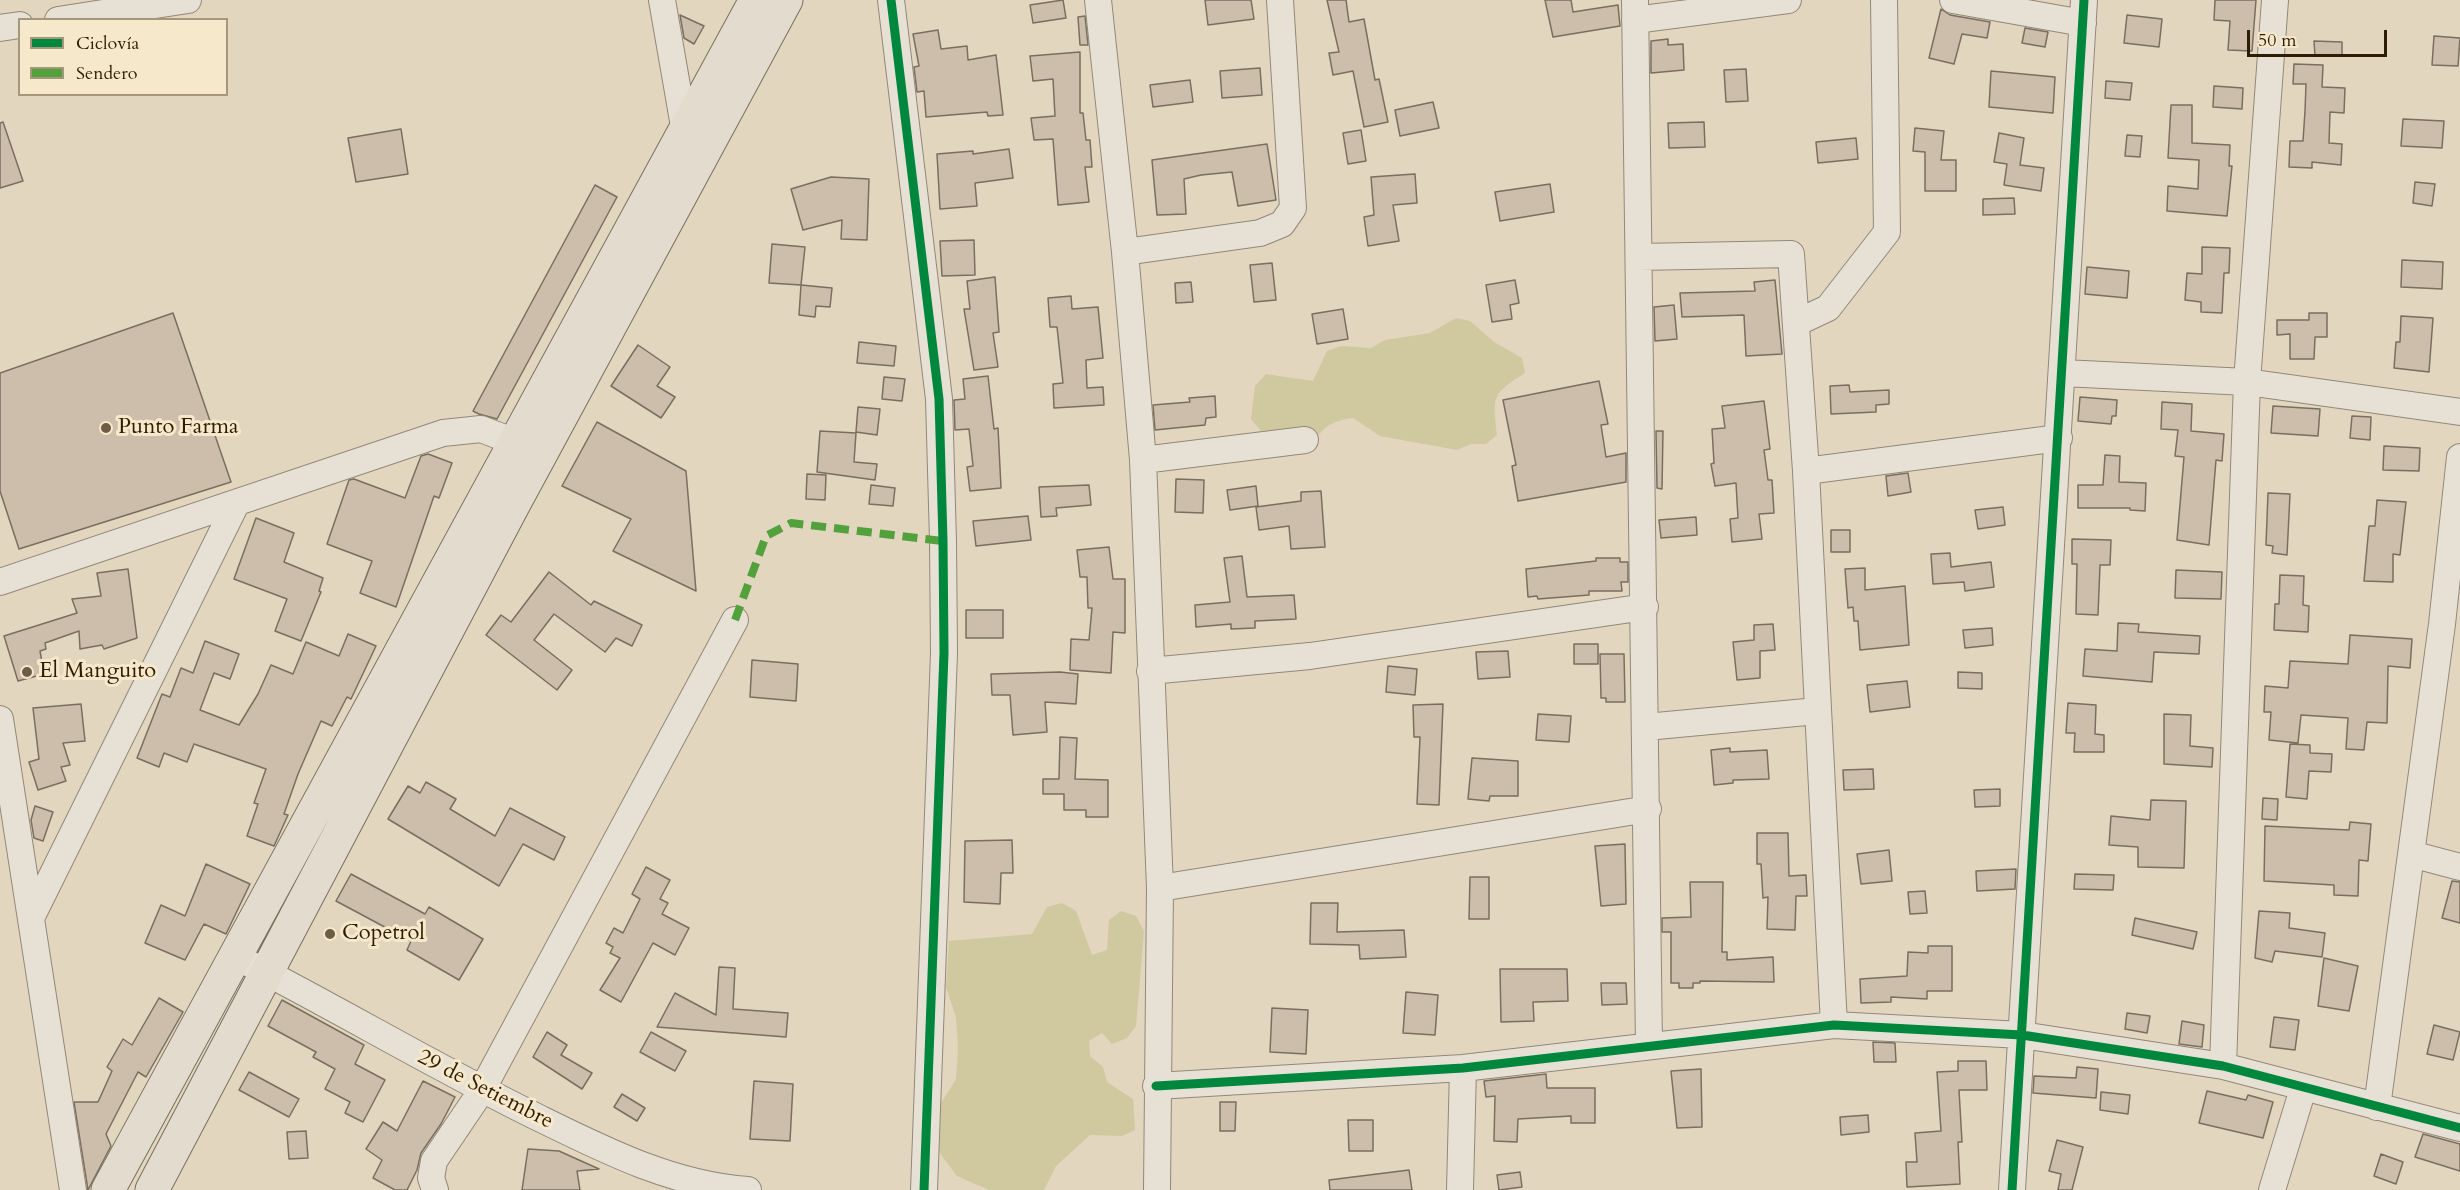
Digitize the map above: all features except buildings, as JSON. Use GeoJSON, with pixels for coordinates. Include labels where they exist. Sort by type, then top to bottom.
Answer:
{"type":"FeatureCollection","features":[{"type":"Feature","properties":{"kind":"highway"},"geometry":{"type":"LineString","coordinates":[[108,1190],[756,0]]}},
{"type":"Feature","properties":{"kind":"highway"},"geometry":{"type":"LineString","coordinates":[[152,1190],[508,516],[786,0]]}},
{"type":"Feature","properties":{"kind":"street"},"geometry":{"type":"LineString","coordinates":[[71,18],[188,0]]}},
{"type":"Feature","properties":{"kind":"street"},"geometry":{"type":"LineString","coordinates":[[662,0],[685,132]]}},
{"type":"Feature","properties":{"kind":"street"},"geometry":{"type":"LineString","coordinates":[[891,0],[939,399],[944,541],[944,653],[924,1190]]}},
{"type":"Feature","properties":{"kind":"street"},"geometry":{"type":"LineString","coordinates":[[1098,0],[1125,252],[1143,460],[1160,888],[1156,1086],[1157,1190]]}},
{"type":"Feature","properties":{"kind":"street"},"geometry":{"type":"LineString","coordinates":[[1125,252],[1260,233],[1282,224],[1293,208],[1280,0]]}},
{"type":"Feature","properties":{"kind":"street"},"geometry":{"type":"LineString","coordinates":[[1649,1046],[1648,809],[1635,10],[1788,0]]}},
{"type":"Feature","properties":{"kind":"street"},"geometry":{"type":"LineString","coordinates":[[1796,323],[1828,308],[1887,232],[1884,0]]}},
{"type":"Feature","properties":{"kind":"street"},"geometry":{"type":"LineString","coordinates":[[1953,0],[2084,12],[2060,438],[2012,1190]]}},
{"type":"Feature","properties":{"kind":"street"},"geometry":{"type":"LineString","coordinates":[[2223,1066],[2247,382],[2275,0]]}},
{"type":"Feature","properties":{"kind":"street"},"geometry":{"type":"LineString","coordinates":[[0,28],[18,25]]}},
{"type":"Feature","properties":{"kind":"street"},"geometry":{"type":"LineString","coordinates":[[1639,257],[1791,254],[1806,471],[1834,1025]]}},
{"type":"Feature","properties":{"kind":"street"},"geometry":{"type":"LineString","coordinates":[[2063,373],[2247,382],[2460,412]]}},
{"type":"Feature","properties":{"kind":"street"},"geometry":{"type":"LineString","coordinates":[[0,582],[443,433],[481,429],[515,442]]}},
{"type":"Feature","properties":{"kind":"street"},"geometry":{"type":"LineString","coordinates":[[1806,471],[2060,438]]}},
{"type":"Feature","properties":{"kind":"street"},"geometry":{"type":"LineString","coordinates":[[1143,460],[1305,440]]}},
{"type":"Feature","properties":{"kind":"street"},"geometry":{"type":"LineString","coordinates":[[2378,1107],[2411,854],[2451,627],[2460,457]]}},
{"type":"Feature","properties":{"kind":"street"},"geometry":{"type":"LineString","coordinates":[[31,918],[236,504]]}},
{"type":"Feature","properties":{"kind":"street"},"geometry":{"type":"LineString","coordinates":[[1150,671],[1310,656],[1645,607]]}},
{"type":"Feature","properties":{"kind":"street"},"geometry":{"type":"LineString","coordinates":[[435,1190],[431,1178],[434,1161],[482,1090],[735,620]]}},
{"type":"Feature","properties":{"kind":"street"},"geometry":{"type":"LineString","coordinates":[[1646,727],[1817,711]]}},
{"type":"Feature","properties":{"kind":"street"},"geometry":{"type":"LineString","coordinates":[[0,719],[5,793],[31,918],[73,1190]]}},
{"type":"Feature","properties":{"kind":"street"},"geometry":{"type":"LineString","coordinates":[[1160,888],[1648,809]]}},
{"type":"Feature","properties":{"kind":"street"},"geometry":{"type":"LineString","coordinates":[[2411,854],[2460,867]]}},
{"type":"Feature","properties":{"kind":"street","name":"29 de Setiembre"},"geometry":{"type":"LineString","coordinates":[[234,955],[482,1090],[620,1158],[715,1189],[748,1190]]}},
{"type":"Feature","properties":{"kind":"street"},"geometry":{"type":"LineString","coordinates":[[1156,1086],[1463,1068],[1834,1025],[2022,1035],[2223,1066],[2303,1089],[2460,1128]]}},
{"type":"Feature","properties":{"kind":"street"},"geometry":{"type":"LineString","coordinates":[[1460,1190],[1463,1068]]}},
{"type":"Feature","properties":{"kind":"street"},"geometry":{"type":"LineString","coordinates":[[2272,1190],[2303,1089]]}},
{"type":"Feature","properties":{"kind":"shaded area"},"geometry":{"type":"Polygon","coordinates":[[[1456,318],[1470,321],[1494,342],[1522,358],[1525,373],[1506,386],[1497,397],[1495,412],[1497,435],[1486,444],[1471,444],[1457,450],[1380,436],[1353,418],[1334,423],[1318,436],[1293,428],[1261,431],[1251,419],[1255,386],[1266,374],[1313,381],[1327,351],[1341,346],[1371,348],[1385,340],[1430,333],[1456,318]]]}},
{"type":"Feature","properties":{"kind":"shaded area"},"geometry":{"type":"Polygon","coordinates":[[[1062,903],[1076,911],[1092,955],[1107,950],[1109,920],[1121,911],[1136,916],[1144,931],[1136,1026],[1127,1038],[1112,1044],[1102,1033],[1089,1041],[1090,1056],[1103,1067],[1107,1082],[1133,1099],[1135,1130],[1122,1136],[1090,1135],[1056,1166],[1044,1190],[989,1190],[957,1176],[939,1152],[940,1105],[956,1079],[958,1048],[956,1017],[946,987],[949,941],[1032,934],[1047,907],[1062,903]]]}},
{"type":"Feature","properties":{"kind":"marked path"},"geometry":{"type":"LineString","coordinates":[[735,620],[766,536],[791,523],[943,541]]}},
{"type":"Feature","properties":{"kind":"cycle path"},"geometry":{"type":"LineString","coordinates":[[891,0],[939,399],[943,541],[944,653],[924,1190]]}},
{"type":"Feature","properties":{"kind":"cycle path"},"geometry":{"type":"LineString","coordinates":[[2012,1190],[2084,0]]}},
{"type":"Feature","properties":{"kind":"cycle path"},"geometry":{"type":"LineString","coordinates":[[1156,1086],[1463,1068],[1834,1025],[2022,1035],[2223,1066],[2460,1128]]}},
{"type":"Feature","properties":{"kind":"place","name":"Punto Farma"},"geometry":{"type":"Point","coordinates":[106,428]}},
{"type":"Feature","properties":{"kind":"place","name":"El Manguito"},"geometry":{"type":"Point","coordinates":[27,672]}},
{"type":"Feature","properties":{"kind":"place","name":"Copetrol"},"geometry":{"type":"Point","coordinates":[330,934]}}]}
